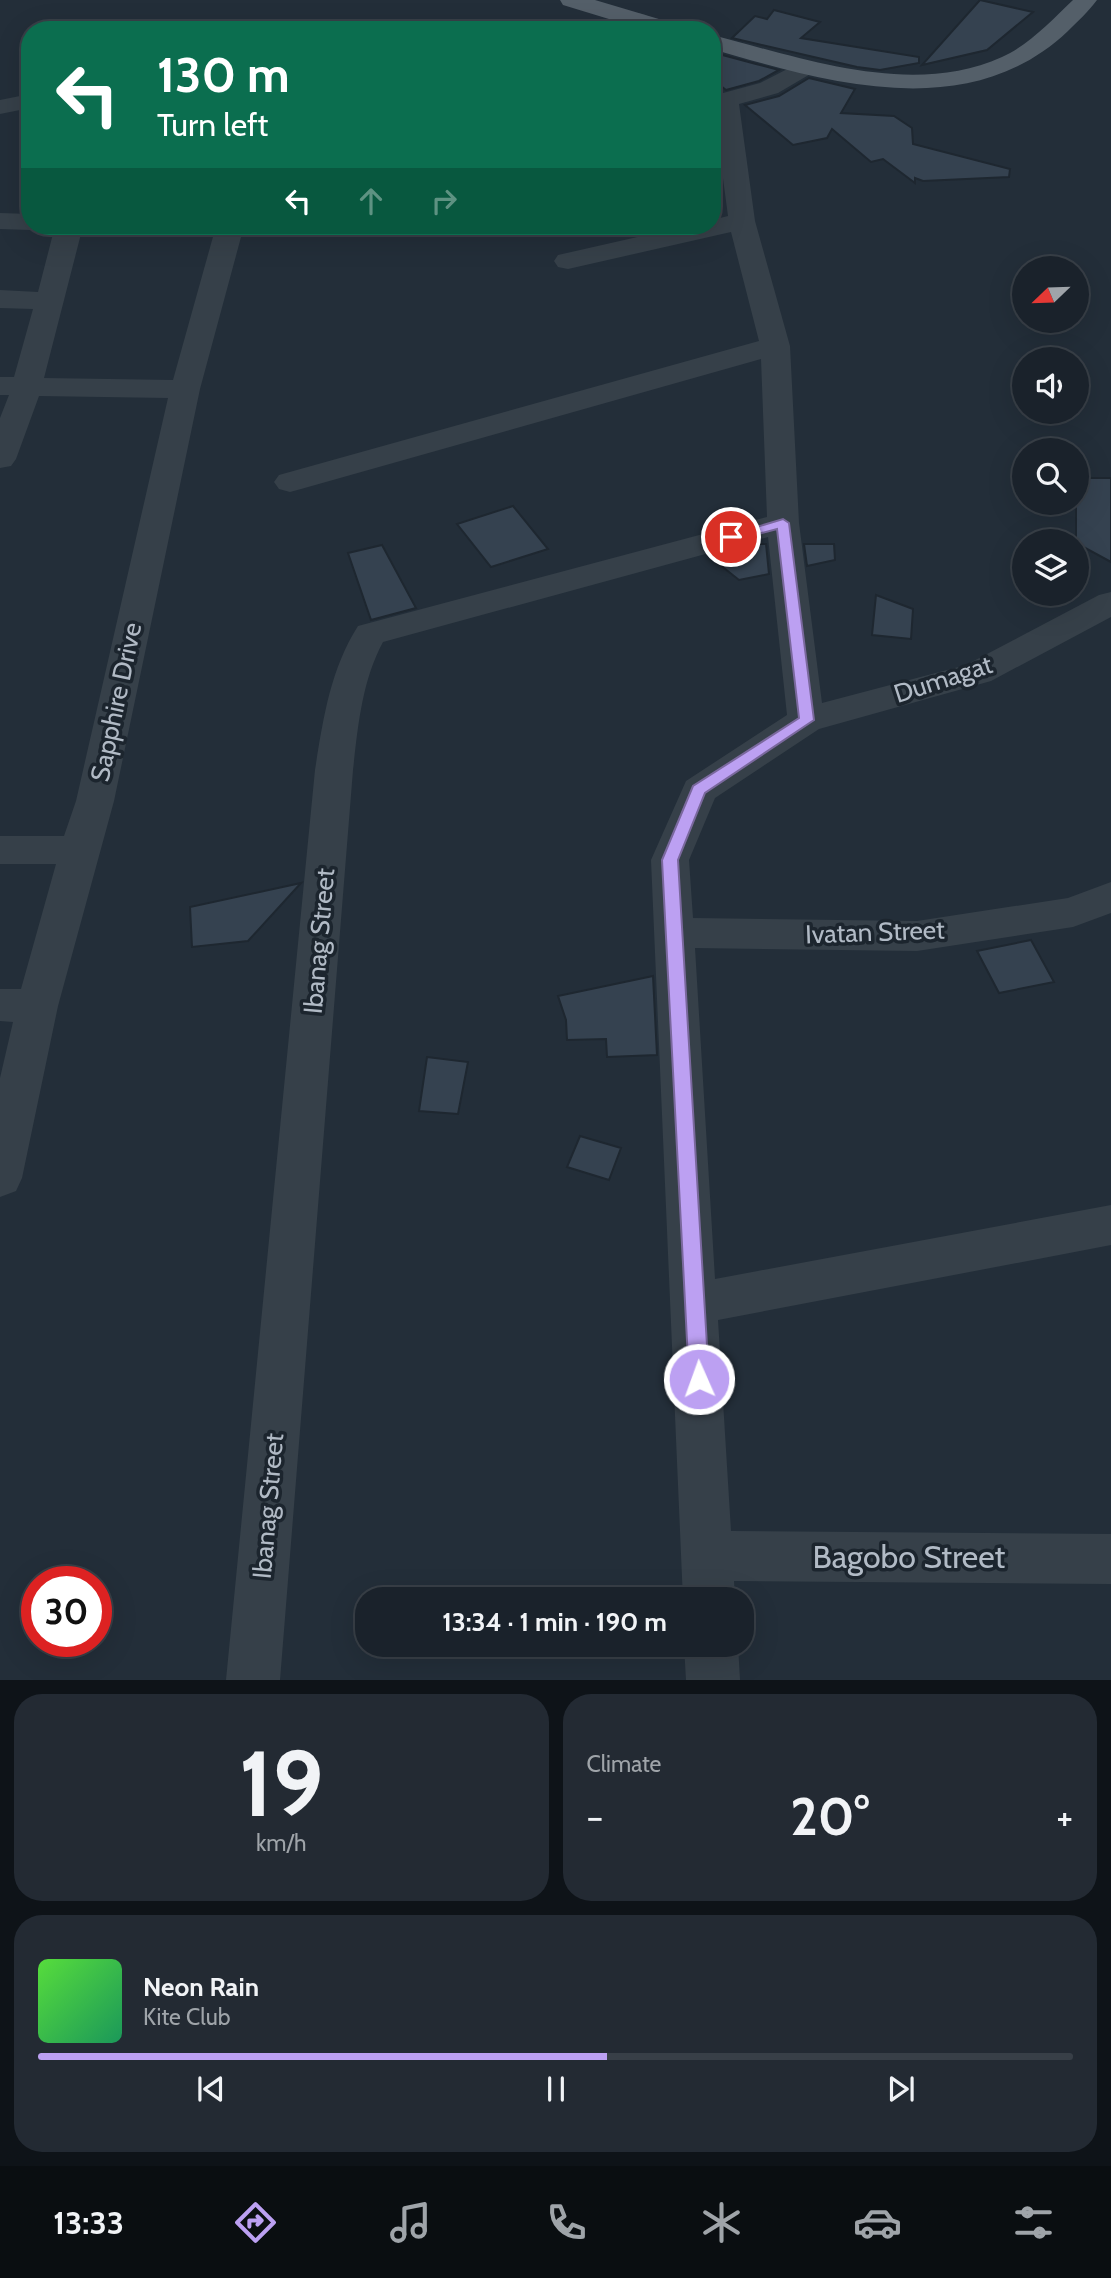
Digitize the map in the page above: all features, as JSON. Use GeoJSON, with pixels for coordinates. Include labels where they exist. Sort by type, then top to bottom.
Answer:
{"type":"FeatureCollection","features":[{"type":"Feature","properties":{"kind":"main road"},"geometry":{"type":"LineString","coordinates":[[571,0],[641,21]]}},
{"type":"Feature","properties":{"kind":"main road"},"geometry":{"type":"LineString","coordinates":[[721,45],[803,68],[902,80],[943,79],[983,73],[1026,54],[1086,0]]}},
{"type":"Feature","properties":{"kind":"street"},"geometry":{"type":"LineString","coordinates":[[633,21],[638,20]]}},
{"type":"Feature","properties":{"kind":"street"},"geometry":{"type":"LineString","coordinates":[[721,102],[769,88],[803,68]]}},
{"type":"Feature","properties":{"kind":"street"},"geometry":{"type":"LineString","coordinates":[[0,107],[21,103]]}},
{"type":"Feature","properties":{"kind":"street"},"geometry":{"type":"LineString","coordinates":[[721,113],[742,221],[775,346],[783,523],[806,720]]}},
{"type":"Feature","properties":{"kind":"street"},"geometry":{"type":"LineString","coordinates":[[0,221],[21,222]]}},
{"type":"Feature","properties":{"kind":"street"},"geometry":{"type":"LineString","coordinates":[[721,226],[742,221]]}},
{"type":"Feature","properties":{"kind":"street"},"geometry":{"type":"LineString","coordinates":[[0,459],[13,386],[50,301],[67,235]]}},
{"type":"Feature","properties":{"kind":"street","name":"Sapphire Drive"},"geometry":{"type":"LineString","coordinates":[[0,1178],[19,1006],[95,801],[118,685],[186,389],[228,235]]}},
{"type":"Feature","properties":{"kind":"street"},"geometry":{"type":"LineString","coordinates":[[568,261],[681,235]]}},
{"type":"Feature","properties":{"kind":"street"},"geometry":{"type":"LineString","coordinates":[[0,299],[50,301]]}},
{"type":"Feature","properties":{"kind":"street"},"geometry":{"type":"LineString","coordinates":[[290,482],[775,346]]}},
{"type":"Feature","properties":{"kind":"street"},"geometry":{"type":"LineString","coordinates":[[13,386],[186,389]]}},
{"type":"Feature","properties":{"kind":"street","name":"Ibanag Street"},"geometry":{"type":"LineString","coordinates":[[253,1679],[334,771],[345,695],[358,653],[370,634],[783,523]]}},
{"type":"Feature","properties":{"kind":"street","name":"Dumagat"},"geometry":{"type":"LineString","coordinates":[[708,1578],[696,1303],[670,860],[699,789],[806,720],[978,673],[1111,603]]}},
{"type":"Feature","properties":{"kind":"street"},"geometry":{"type":"LineString","coordinates":[[0,850],[79,850]]}},
{"type":"Feature","properties":{"kind":"street","name":"Ivatan Street"},"geometry":{"type":"LineString","coordinates":[[676,933],[917,936],[1073,912],[1111,897]]}},
{"type":"Feature","properties":{"kind":"street"},"geometry":{"type":"LineString","coordinates":[[696,1303],[1111,1225]]}},
{"type":"Feature","properties":{"kind":"street","name":"Bagobo Street"},"geometry":{"type":"LineString","coordinates":[[708,1578],[1111,1559]]}},
{"type":"Feature","properties":{"kind":"street"},"geometry":{"type":"LineString","coordinates":[[712,1657],[713,1679]]}},
{"type":"Feature","properties":{"kind":"building"},"geometry":{"type":"Polygon","coordinates":[[[980,0],[1033,12],[987,50],[922,65],[980,0]]]}},
{"type":"Feature","properties":{"kind":"building"},"geometry":{"type":"Polygon","coordinates":[[[774,10],[820,22],[801,38],[919,57],[919,63],[880,70],[857,67],[732,38],[755,16],[767,19],[774,10]]]}},
{"type":"Feature","properties":{"kind":"building"},"geometry":{"type":"Polygon","coordinates":[[[721,55],[779,70],[759,81],[726,90],[721,86],[721,55]]]}},
{"type":"Feature","properties":{"kind":"building"},"geometry":{"type":"Polygon","coordinates":[[[809,78],[855,89],[841,113],[894,116],[912,128],[913,144],[1010,169],[1009,177],[923,181],[915,178],[915,183],[883,159],[871,162],[832,129],[827,138],[793,145],[745,105],[779,96],[809,78]]]}},
{"type":"Feature","properties":{"kind":"building"},"geometry":{"type":"Polygon","coordinates":[[[1089,478],[1111,478],[1111,562],[1089,550],[1089,529],[1076,529],[1076,515],[1089,515],[1089,478]]]}},
{"type":"Feature","properties":{"kind":"building"},"geometry":{"type":"Polygon","coordinates":[[[513,506],[548,549],[491,567],[457,524],[513,506]]]}},
{"type":"Feature","properties":{"kind":"building"},"geometry":{"type":"Polygon","coordinates":[[[752,544],[766,544],[769,574],[739,580],[709,556],[752,544]]]}},
{"type":"Feature","properties":{"kind":"building"},"geometry":{"type":"Polygon","coordinates":[[[804,544],[834,544],[835,560],[807,566],[804,544]]]}},
{"type":"Feature","properties":{"kind":"building"},"geometry":{"type":"Polygon","coordinates":[[[382,545],[416,608],[371,620],[348,553],[382,545]]]}},
{"type":"Feature","properties":{"kind":"building"},"geometry":{"type":"Polygon","coordinates":[[[876,595],[913,609],[911,639],[872,635],[876,595]]]}},
{"type":"Feature","properties":{"kind":"building"},"geometry":{"type":"Polygon","coordinates":[[[301,883],[248,941],[192,947],[190,907],[301,883]]]}},
{"type":"Feature","properties":{"kind":"building"},"geometry":{"type":"Polygon","coordinates":[[[1031,940],[1054,982],[999,993],[977,951],[1031,940]]]}},
{"type":"Feature","properties":{"kind":"building"},"geometry":{"type":"Polygon","coordinates":[[[653,976],[657,1055],[607,1057],[606,1039],[567,1040],[566,1020],[558,996],[653,976]]]}},
{"type":"Feature","properties":{"kind":"building"},"geometry":{"type":"Polygon","coordinates":[[[427,1057],[468,1062],[458,1114],[419,1111],[427,1057]]]}},
{"type":"Feature","properties":{"kind":"building"},"geometry":{"type":"Polygon","coordinates":[[[580,1136],[621,1148],[609,1180],[567,1167],[580,1136]]]}},
{"type":"Feature","properties":{"kind":"route"},"geometry":{"type":"LineString","coordinates":[[699,1379],[670,860],[699,789],[806,720],[783,523],[731,537]]}}]}
